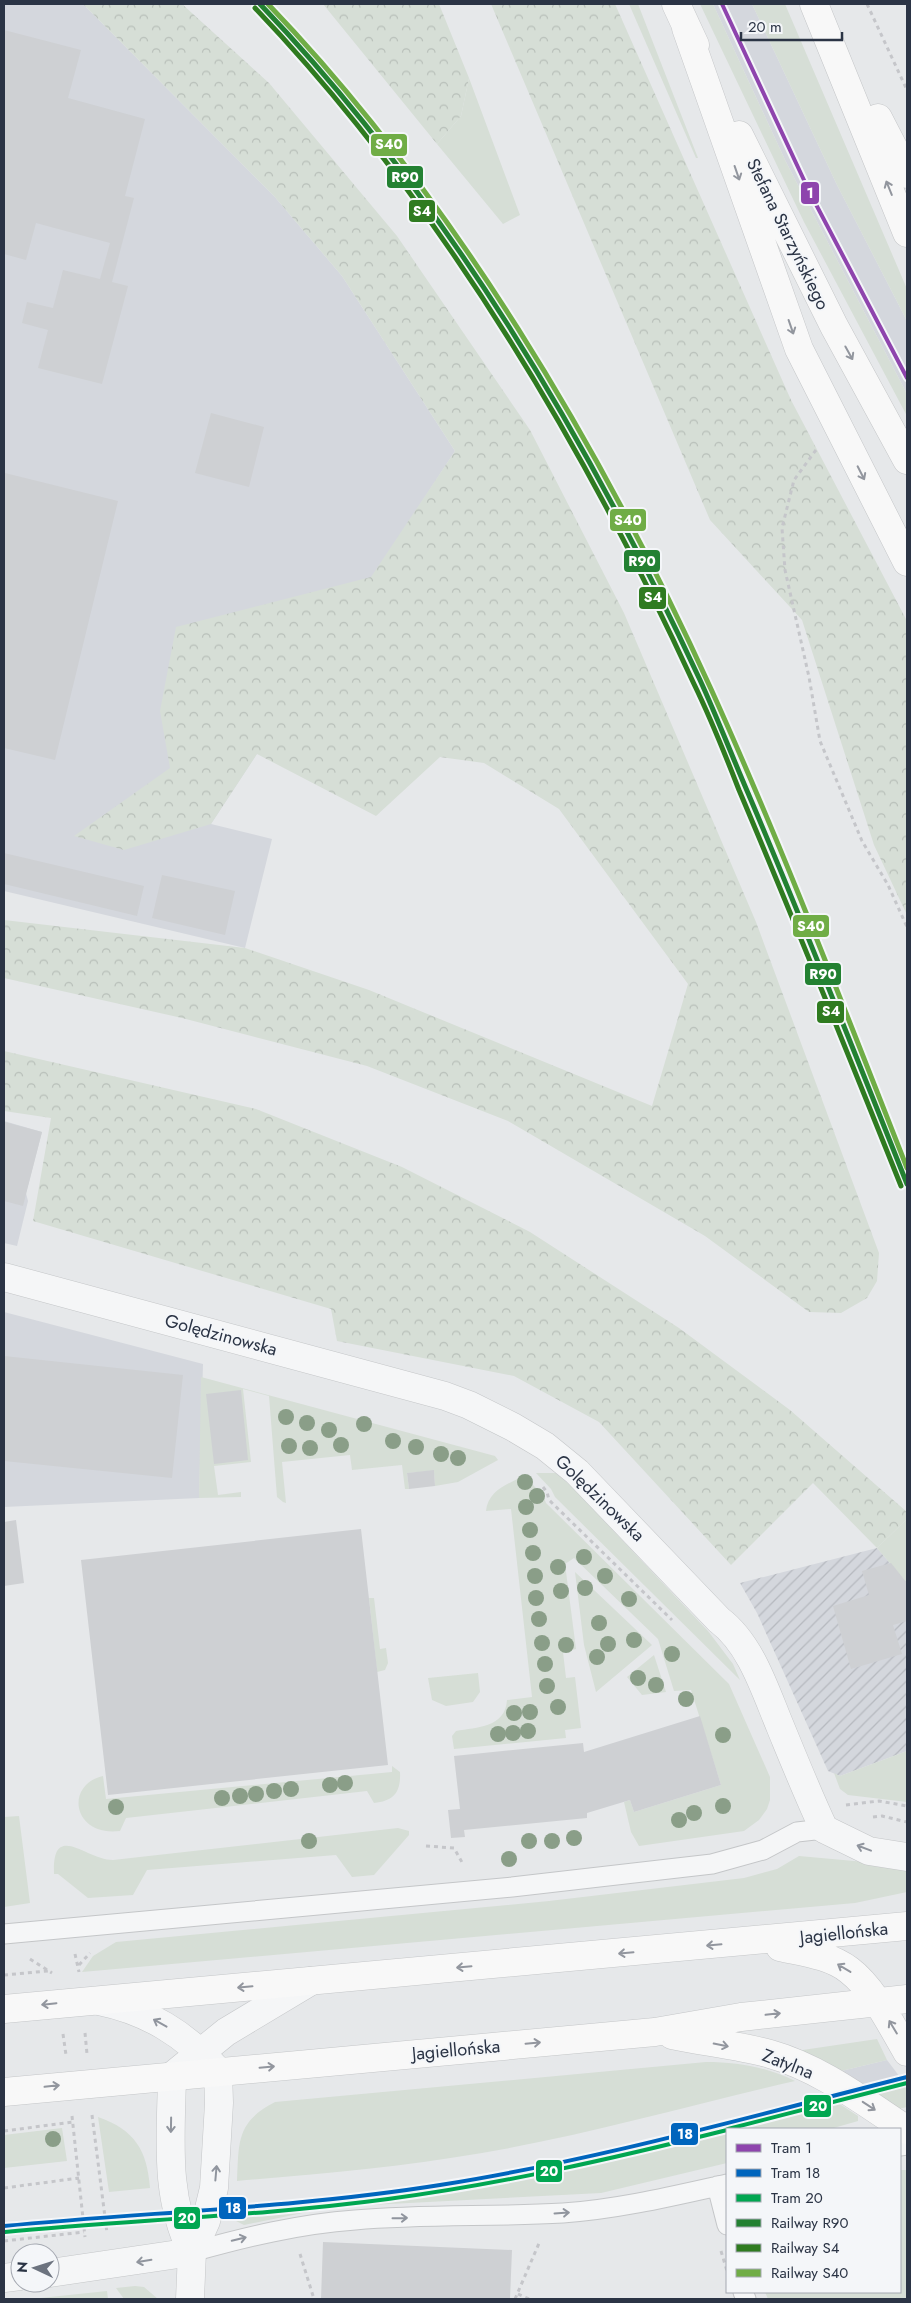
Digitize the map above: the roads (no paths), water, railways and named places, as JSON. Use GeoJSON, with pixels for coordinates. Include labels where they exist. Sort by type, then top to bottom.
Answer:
{"type":"FeatureCollection","features":[{"type":"Feature","properties":{"kind":"main road"},"geometry":{"type":"LineString","coordinates":[[816,4],[907,174]]}},
{"type":"Feature","properties":{"kind":"main road"},"geometry":{"type":"LineString","coordinates":[[816,4],[907,233]]}},
{"type":"Feature","properties":{"kind":"main road"},"geometry":{"type":"LineString","coordinates":[[681,16],[799,349],[907,562]]}},
{"type":"Feature","properties":{"kind":"main road","name":"Stefana Starzyńskiego"},"geometry":{"type":"LineString","coordinates":[[681,16],[834,326],[907,460]]}},
{"type":"Feature","properties":{"kind":"main road","name":"Jagiellońska"},"geometry":{"type":"LineString","coordinates":[[4,2009],[754,1942],[907,1926]]}},
{"type":"Feature","properties":{"kind":"main road"},"geometry":{"type":"LineString","coordinates":[[754,1942],[818,1955],[849,1970],[878,2003],[907,2052]]}},
{"type":"Feature","properties":{"kind":"main road","name":"Jagiellońska"},"geometry":{"type":"LineString","coordinates":[[4,2092],[656,2032],[741,2017],[907,1999]]}},
{"type":"Feature","properties":{"kind":"main road","name":"Zatylna"},"geometry":{"type":"LineString","coordinates":[[656,2032],[770,2054],[803,2067],[848,2092],[907,2130]]}},
{"type":"Feature","properties":{"kind":"street","name":"Golędzinowska"},"geometry":{"type":"LineString","coordinates":[[4,1277],[445,1396],[493,1416],[545,1446],[577,1472],[608,1502],[719,1620],[728,1627],[745,1649],[764,1687],[824,1829]]}},
{"type":"Feature","properties":{"kind":"street"},"geometry":{"type":"LineString","coordinates":[[824,1829],[869,1851],[907,1857]]}},
{"type":"Feature","properties":{"kind":"street"},"geometry":{"type":"LineString","coordinates":[[192,2252],[176,2212],[172,2189],[172,2076],[200,2051],[226,2032],[311,1981]]}},
{"type":"Feature","properties":{"kind":"street"},"geometry":{"type":"LineString","coordinates":[[94,2000],[141,2012],[176,2032],[200,2051],[218,2071],[219,2103],[214,2188],[206,2221],[192,2252],[190,2299]]}},
{"type":"Feature","properties":{"kind":"street"},"geometry":{"type":"LineString","coordinates":[[60,2272],[192,2252]]}},
{"type":"Feature","properties":{"kind":"lane"},"geometry":{"type":"LineString","coordinates":[[4,1934],[512,1887],[712,1864],[763,1850],[797,1832],[824,1829]]}},
{"type":"Feature","properties":{"kind":"lane"},"geometry":{"type":"LineString","coordinates":[[192,2252],[263,2234],[330,2222],[380,2218],[564,2213],[617,2206],[722,2185],[726,2217]]}},
{"type":"Feature","properties":{"kind":"tram line","name":"1"},"geometry":{"type":"LineString","coordinates":[[722,4],[810,193],[907,378]]}},
{"type":"Feature","properties":{"kind":"tram line","name":"18"},"geometry":{"type":"LineString","coordinates":[[4,2226],[332,2199],[440,2185],[499,2175],[616,2150],[907,2077]]}},
{"type":"Feature","properties":{"kind":"tram line","name":"20"},"geometry":{"type":"LineString","coordinates":[[732,2128],[907,2083]]}},
{"type":"Feature","properties":{"kind":"tram line","name":"20"},"geometry":{"type":"LineString","coordinates":[[5,2232],[292,2210],[431,2193],[558,2169],[726,2130]]}},
{"type":"Feature","properties":{"kind":"rail line","name":"R90"},"geometry":{"type":"LineString","coordinates":[[260,4],[328,79],[391,158],[451,240],[507,324],[560,411],[610,499],[700,680],[809,939],[907,1184]]}},
{"type":"Feature","properties":{"kind":"rail line","name":"S40"},"geometry":{"type":"LineString","coordinates":[[268,4],[336,79],[400,158],[460,242],[518,328],[571,417],[621,507],[668,598],[711,689],[763,808],[907,1168]]}},
{"type":"Feature","properties":{"kind":"rail line","name":"S4"},"geometry":{"type":"LineString","coordinates":[[255,8],[323,83],[386,162],[446,244],[502,328],[555,415],[604,503],[651,593],[712,723],[901,1186]]}}]}
